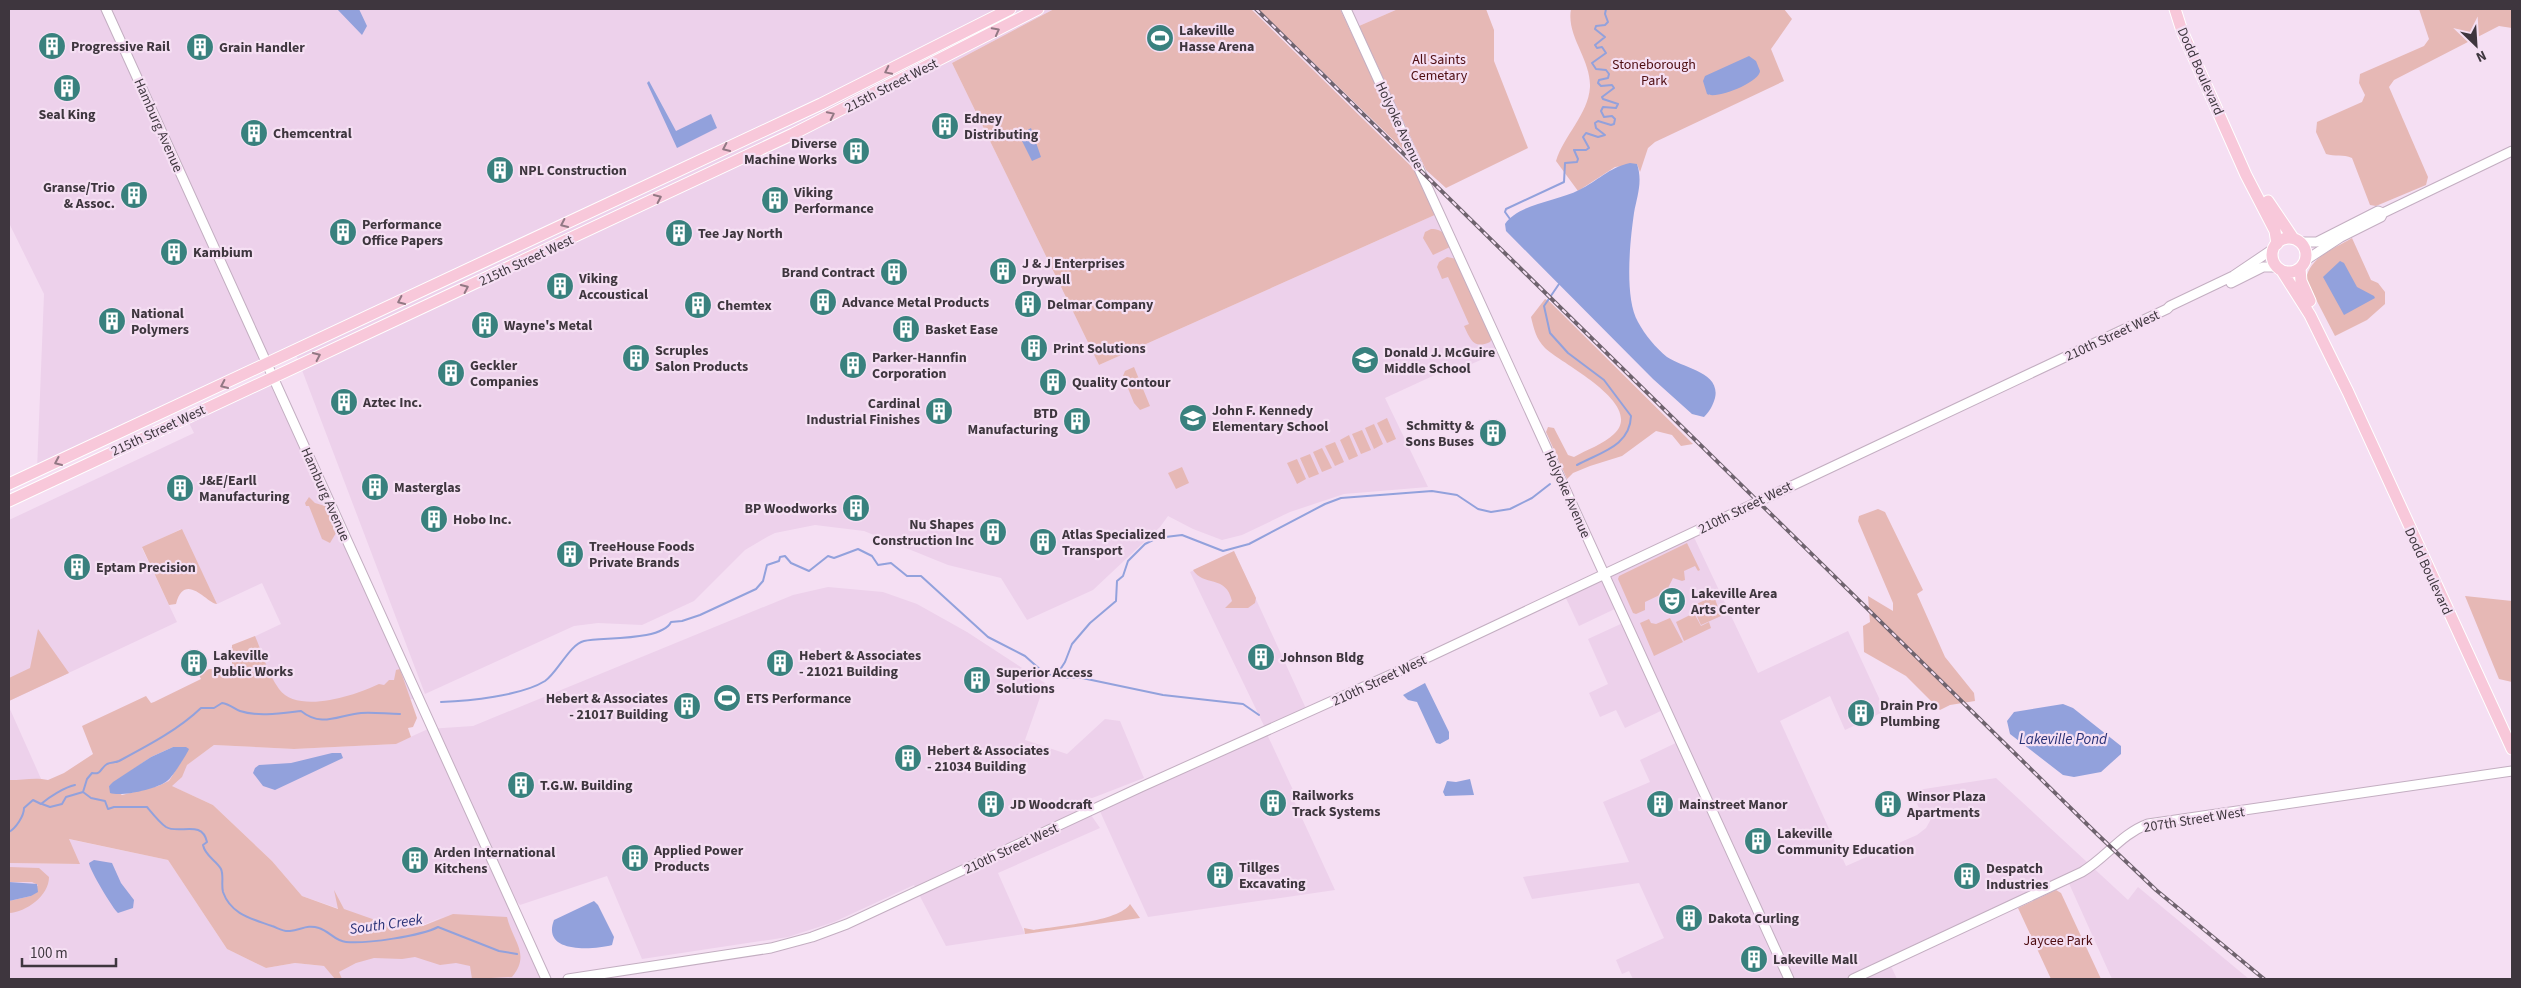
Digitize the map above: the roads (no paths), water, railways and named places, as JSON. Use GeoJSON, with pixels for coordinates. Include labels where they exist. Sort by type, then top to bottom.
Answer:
{"type":"FeatureCollection","features":[{"type":"Feature","properties":{"kind":"main road","name":"215th Street West"},"geometry":{"type":"LineString","coordinates":[[12,483],[821,104],[1010,9]]}},
{"type":"Feature","properties":{"kind":"main road","name":"215th Street West"},"geometry":{"type":"LineString","coordinates":[[9,501],[273,376],[614,219],[852,105],[1038,9]]}},
{"type":"Feature","properties":{"kind":"main road","name":"Dodd Boulevard"},"geometry":{"type":"LineString","coordinates":[[2175,9],[2182,31],[2256,195],[2275,231],[2275,246]]}},
{"type":"Feature","properties":{"kind":"main road","name":"Dodd Boulevard"},"geometry":{"type":"LineString","coordinates":[[2229,132],[2269,203],[2296,240]]}},
{"type":"Feature","properties":{"kind":"main road"},"geometry":{"type":"LineString","coordinates":[[614,219],[619,208],[671,180],[686,167]]}},
{"type":"Feature","properties":{"kind":"main road"},"geometry":{"type":"LineString","coordinates":[[540,254],[556,240],[600,217],[608,204]]}},
{"type":"Feature","properties":{"kind":"main road"},"geometry":{"type":"LineString","coordinates":[[2284,239],[2296,240],[2306,250],[2303,264],[2291,272],[2279,269],[2272,259],[2275,246],[2284,239]]}},
{"type":"Feature","properties":{"kind":"main road","name":"Dodd Boulevard"},"geometry":{"type":"LineString","coordinates":[[2303,264],[2302,286],[2328,336],[2348,392]]}},
{"type":"Feature","properties":{"kind":"main road","name":"Dodd Boulevard"},"geometry":{"type":"LineString","coordinates":[[2279,269],[2310,315],[2348,392],[2512,749]]}},
{"type":"Feature","properties":{"kind":"street","name":"Hamburg Avenue"},"geometry":{"type":"LineString","coordinates":[[106,9],[546,979]]}},
{"type":"Feature","properties":{"kind":"street","name":"Holyoke Avenue"},"geometry":{"type":"LineString","coordinates":[[1346,9],[1789,979]]}},
{"type":"Feature","properties":{"kind":"street"},"geometry":{"type":"LineString","coordinates":[[2303,264],[2341,237],[2381,217],[2383,213],[2512,151]]}},
{"type":"Feature","properties":{"kind":"street"},"geometry":{"type":"LineString","coordinates":[[2296,240],[2317,242],[2378,211],[2383,213]]}},
{"type":"Feature","properties":{"kind":"street","name":"210th Street West"},"geometry":{"type":"LineString","coordinates":[[2167,309],[2232,276],[2275,246]]}},
{"type":"Feature","properties":{"kind":"street","name":"210th Street West"},"geometry":{"type":"LineString","coordinates":[[568,979],[770,948],[829,931],[1141,787],[1339,699],[2167,309],[2180,306],[2263,267],[2279,269]]}},
{"type":"Feature","properties":{"kind":"street","name":"207th Street West"},"geometry":{"type":"LineString","coordinates":[[1853,979],[2082,872],[2127,834],[2148,824],[2512,771]]}},
{"type":"Feature","properties":{"kind":"water"},"geometry":{"type":"Polygon","coordinates":[[[337,9],[359,9],[367,26],[362,35],[337,9]]]}},
{"type":"Feature","properties":{"kind":"water"},"geometry":{"type":"Polygon","coordinates":[[[1749,56],[1756,61],[1760,71],[1753,80],[1728,92],[1707,94],[1703,81],[1705,76],[1749,56]]]}},
{"type":"Feature","properties":{"kind":"water"},"geometry":{"type":"Polygon","coordinates":[[[649,81],[676,131],[711,114],[717,128],[677,148],[647,83],[649,81]]]}},
{"type":"Feature","properties":{"kind":"water"},"geometry":{"type":"Polygon","coordinates":[[[1031,128],[1041,157],[1032,161],[1019,135],[1031,128]]]}},
{"type":"Feature","properties":{"kind":"water"},"geometry":{"type":"Polygon","coordinates":[[[1630,163],[1637,164],[1639,171],[1639,189],[1632,225],[1629,269],[1634,311],[1644,332],[1667,357],[1699,372],[1712,382],[1715,389],[1715,398],[1711,408],[1704,417],[1692,414],[1653,379],[1506,231],[1505,224],[1519,212],[1570,194],[1609,171],[1630,163]]]}},
{"type":"Feature","properties":{"kind":"water"},"geometry":{"type":"Polygon","coordinates":[[[2340,261],[2344,263],[2357,287],[2375,298],[2344,315],[2323,277],[2340,261]]]}},
{"type":"Feature","properties":{"kind":"water"},"geometry":{"type":"Polygon","coordinates":[[[1425,683],[1449,732],[1449,739],[1440,744],[1436,743],[1417,702],[1408,700],[1403,695],[1425,683]]]}},
{"type":"Feature","properties":{"kind":"water","name":"Lakeville Pond"},"geometry":{"type":"Polygon","coordinates":[[[2063,704],[2073,708],[2121,746],[2121,754],[2101,772],[2074,777],[2063,775],[2010,734],[2007,721],[2014,712],[2063,704]]]}},
{"type":"Feature","properties":{"kind":"water"},"geometry":{"type":"Polygon","coordinates":[[[173,747],[186,747],[189,749],[176,771],[167,781],[156,787],[139,792],[110,793],[109,786],[113,782],[151,757],[173,747]]]}},
{"type":"Feature","properties":{"kind":"water"},"geometry":{"type":"Polygon","coordinates":[[[332,753],[341,753],[343,758],[275,790],[263,786],[253,773],[259,765],[291,763],[332,753]]]}},
{"type":"Feature","properties":{"kind":"water"},"geometry":{"type":"Polygon","coordinates":[[[1470,779],[1474,795],[1445,796],[1443,792],[1447,781],[1456,782],[1470,779]]]}},
{"type":"Feature","properties":{"kind":"water"},"geometry":{"type":"Polygon","coordinates":[[[94,860],[112,863],[121,883],[134,900],[133,908],[118,913],[115,910],[90,867],[89,863],[94,860]]]}},
{"type":"Feature","properties":{"kind":"water"},"geometry":{"type":"Polygon","coordinates":[[[9,882],[37,884],[38,892],[31,896],[9,901],[9,882]]]}},
{"type":"Feature","properties":{"kind":"water"},"geometry":{"type":"Polygon","coordinates":[[[594,901],[598,905],[614,937],[612,945],[593,948],[571,947],[555,939],[552,931],[554,920],[594,901]]]}},
{"type":"Feature","properties":{"kind":"waterway"},"geometry":{"type":"LineString","coordinates":[[1510,219],[1505,212],[1506,209],[1564,182],[1565,163],[1577,162],[1578,159],[1574,150],[1586,150],[1589,148],[1583,137],[1586,133],[1598,137],[1605,135],[1596,128],[1595,123],[1598,121],[1611,125],[1614,124],[1615,119],[1612,116],[1604,117],[1601,111],[1603,107],[1616,108],[1618,104],[1602,97],[1614,88],[1612,85],[1601,86],[1598,83],[1599,80],[1608,78],[1609,74],[1606,70],[1596,69],[1592,63],[1606,53],[1602,47],[1597,48],[1595,45],[1605,37],[1595,29],[1596,26],[1605,25],[1608,22],[1605,14],[1606,9]]}},
{"type":"Feature","properties":{"kind":"waterway"},"geometry":{"type":"LineString","coordinates":[[1559,284],[1544,306],[1550,333],[1568,353],[1604,380],[1631,416],[1626,434],[1620,441],[1613,447],[1577,465]]}},
{"type":"Feature","properties":{"kind":"waterway"},"geometry":{"type":"LineString","coordinates":[[1056,676],[1065,662],[1072,644],[1090,623],[1116,601],[1117,581],[1123,576],[1128,561],[1145,544],[1157,538],[1182,535],[1223,551],[1249,544],[1325,504],[1341,498],[1432,491],[1457,495],[1478,509],[1491,512],[1510,509],[1532,498],[1550,484]]}},
{"type":"Feature","properties":{"kind":"waterway"},"geometry":{"type":"LineString","coordinates":[[441,702],[494,697],[535,686],[550,677],[579,643],[645,635],[665,628],[671,622],[682,621],[700,615],[756,589],[763,581],[767,565],[779,561],[780,557],[785,556],[791,563],[809,571],[828,556],[834,558],[858,549],[872,556],[878,565],[891,563],[907,576],[921,576],[988,637],[1025,656],[1043,672],[1059,678],[1082,678],[1163,695],[1243,704],[1259,715]]}},
{"type":"Feature","properties":{"kind":"waterway"},"geometry":{"type":"LineString","coordinates":[[83,792],[87,779],[92,773],[98,773],[107,764],[119,761],[162,737],[201,708],[214,708],[222,703],[247,713],[270,714],[301,711],[316,719],[323,720],[361,713],[400,714]]}},
{"type":"Feature","properties":{"kind":"waterway","name":"South Creek"},"geometry":{"type":"LineString","coordinates":[[9,832],[23,815],[24,808],[33,800],[41,804],[48,798],[75,785]]}},
{"type":"Feature","properties":{"kind":"waterway","name":"South Creek"},"geometry":{"type":"LineString","coordinates":[[83,792],[91,798],[105,801],[108,809],[114,807],[147,807],[166,827],[200,831],[207,842],[203,845],[204,849],[221,869],[223,892],[231,906],[243,915],[281,930],[290,931],[315,927],[323,929],[342,941],[355,942],[379,941],[407,936],[438,927],[499,951],[517,954]]}},
{"type":"Feature","properties":{"kind":"waterway","name":"South Creek"},"geometry":{"type":"LineString","coordinates":[[42,804],[50,807],[62,804],[66,797],[83,792]]}},
{"type":"Feature","properties":{"kind":"railway"},"geometry":{"type":"LineString","coordinates":[[1256,9],[2097,834],[2156,890],[2264,979]]}},
{"type":"Feature","properties":{"kind":"place","name":"Lakeville Hasse Arena"},"geometry":{"type":"Point","coordinates":[1160,38]}},
{"type":"Feature","properties":{"kind":"place","name":"Progressive Rail"},"geometry":{"type":"Point","coordinates":[52,46]}},
{"type":"Feature","properties":{"kind":"place","name":"Grain Handler"},"geometry":{"type":"Point","coordinates":[200,47]}},
{"type":"Feature","properties":{"kind":"place","name":"Seal King"},"geometry":{"type":"Point","coordinates":[67,88]}},
{"type":"Feature","properties":{"kind":"place","name":"Edney Distributing"},"geometry":{"type":"Point","coordinates":[945,126]}},
{"type":"Feature","properties":{"kind":"place","name":"Chemcentral"},"geometry":{"type":"Point","coordinates":[254,133]}},
{"type":"Feature","properties":{"kind":"place","name":"Diverse Machine Works"},"geometry":{"type":"Point","coordinates":[856,151]}},
{"type":"Feature","properties":{"kind":"place","name":"NPL Construction"},"geometry":{"type":"Point","coordinates":[500,170]}},
{"type":"Feature","properties":{"kind":"place","name":"Granse/Trio & Assoc."},"geometry":{"type":"Point","coordinates":[134,195]}},
{"type":"Feature","properties":{"kind":"place","name":"Viking Performance"},"geometry":{"type":"Point","coordinates":[775,200]}},
{"type":"Feature","properties":{"kind":"place","name":"Performance Office Papers"},"geometry":{"type":"Point","coordinates":[343,232]}},
{"type":"Feature","properties":{"kind":"place","name":"Tee Jay North"},"geometry":{"type":"Point","coordinates":[679,233]}},
{"type":"Feature","properties":{"kind":"place","name":"Kambium"},"geometry":{"type":"Point","coordinates":[174,252]}},
{"type":"Feature","properties":{"kind":"place","name":"J & J Enterprises Drywall"},"geometry":{"type":"Point","coordinates":[1003,271]}},
{"type":"Feature","properties":{"kind":"place","name":"Brand Contract"},"geometry":{"type":"Point","coordinates":[894,272]}},
{"type":"Feature","properties":{"kind":"place","name":"Viking Accoustical"},"geometry":{"type":"Point","coordinates":[560,286]}},
{"type":"Feature","properties":{"kind":"place","name":"Advance Metal Products"},"geometry":{"type":"Point","coordinates":[823,302]}},
{"type":"Feature","properties":{"kind":"place","name":"Delmar Company"},"geometry":{"type":"Point","coordinates":[1028,304]}},
{"type":"Feature","properties":{"kind":"place","name":"Chemtex"},"geometry":{"type":"Point","coordinates":[698,305]}},
{"type":"Feature","properties":{"kind":"place","name":"National Polymers"},"geometry":{"type":"Point","coordinates":[112,321]}},
{"type":"Feature","properties":{"kind":"place","name":"Wayne's Metal"},"geometry":{"type":"Point","coordinates":[485,325]}},
{"type":"Feature","properties":{"kind":"place","name":"Basket Ease"},"geometry":{"type":"Point","coordinates":[906,329]}},
{"type":"Feature","properties":{"kind":"place","name":"Print Solutions"},"geometry":{"type":"Point","coordinates":[1034,348]}},
{"type":"Feature","properties":{"kind":"place","name":"Scruples Salon Products"},"geometry":{"type":"Point","coordinates":[636,358]}},
{"type":"Feature","properties":{"kind":"place","name":"Donald J. McGuire Middle School"},"geometry":{"type":"Point","coordinates":[1365,360]}},
{"type":"Feature","properties":{"kind":"place","name":"Parker-Hannfin Corporation"},"geometry":{"type":"Point","coordinates":[853,365]}},
{"type":"Feature","properties":{"kind":"place","name":"Geckler Companies"},"geometry":{"type":"Point","coordinates":[451,373]}},
{"type":"Feature","properties":{"kind":"place","name":"Quality Contour"},"geometry":{"type":"Point","coordinates":[1053,382]}},
{"type":"Feature","properties":{"kind":"place","name":"Aztec Inc."},"geometry":{"type":"Point","coordinates":[344,402]}},
{"type":"Feature","properties":{"kind":"place","name":"Cardinal Industrial Finishes"},"geometry":{"type":"Point","coordinates":[939,411]}},
{"type":"Feature","properties":{"kind":"place","name":"John F. Kennedy Elementary School"},"geometry":{"type":"Point","coordinates":[1193,418]}},
{"type":"Feature","properties":{"kind":"place","name":"BTD Manufacturing"},"geometry":{"type":"Point","coordinates":[1077,421]}},
{"type":"Feature","properties":{"kind":"place","name":"Schmitty & Sons Buses"},"geometry":{"type":"Point","coordinates":[1493,433]}},
{"type":"Feature","properties":{"kind":"place","name":"Masterglas"},"geometry":{"type":"Point","coordinates":[375,487]}},
{"type":"Feature","properties":{"kind":"place","name":"J&E/Earll Manufacturing"},"geometry":{"type":"Point","coordinates":[180,488]}},
{"type":"Feature","properties":{"kind":"place","name":"BP Woodworks"},"geometry":{"type":"Point","coordinates":[856,508]}},
{"type":"Feature","properties":{"kind":"place","name":"Hobo Inc."},"geometry":{"type":"Point","coordinates":[434,519]}},
{"type":"Feature","properties":{"kind":"place","name":"Nu Shapes Construction Inc"},"geometry":{"type":"Point","coordinates":[993,532]}},
{"type":"Feature","properties":{"kind":"place","name":"Atlas Specialized Transport"},"geometry":{"type":"Point","coordinates":[1043,542]}},
{"type":"Feature","properties":{"kind":"place","name":"TreeHouse Foods Private Brands"},"geometry":{"type":"Point","coordinates":[570,554]}},
{"type":"Feature","properties":{"kind":"place","name":"Eptam Precision"},"geometry":{"type":"Point","coordinates":[77,567]}},
{"type":"Feature","properties":{"kind":"place","name":"Lakeville Area Arts Center"},"geometry":{"type":"Point","coordinates":[1672,601]}},
{"type":"Feature","properties":{"kind":"place","name":"Johnson Bldg"},"geometry":{"type":"Point","coordinates":[1261,657]}},
{"type":"Feature","properties":{"kind":"place","name":"Lakeville Public Works"},"geometry":{"type":"Point","coordinates":[194,663]}},
{"type":"Feature","properties":{"kind":"place","name":"Hebert & Associates - 21021 Building"},"geometry":{"type":"Point","coordinates":[780,663]}},
{"type":"Feature","properties":{"kind":"place","name":"Superior Access Solutions"},"geometry":{"type":"Point","coordinates":[977,680]}},
{"type":"Feature","properties":{"kind":"place","name":"ETS Performance"},"geometry":{"type":"Point","coordinates":[727,698]}},
{"type":"Feature","properties":{"kind":"place","name":"Hebert & Associates - 21017 Building"},"geometry":{"type":"Point","coordinates":[687,706]}},
{"type":"Feature","properties":{"kind":"place","name":"Drain Pro Plumbing"},"geometry":{"type":"Point","coordinates":[1861,713]}},
{"type":"Feature","properties":{"kind":"place","name":"Hebert & Associates - 21034 Building"},"geometry":{"type":"Point","coordinates":[908,758]}},
{"type":"Feature","properties":{"kind":"place","name":"T.G.W. Building"},"geometry":{"type":"Point","coordinates":[521,785]}},
{"type":"Feature","properties":{"kind":"place","name":"Railworks Track Systems"},"geometry":{"type":"Point","coordinates":[1273,803]}},
{"type":"Feature","properties":{"kind":"place","name":"JD Woodcraft"},"geometry":{"type":"Point","coordinates":[991,804]}},
{"type":"Feature","properties":{"kind":"place","name":"Mainstreet Manor"},"geometry":{"type":"Point","coordinates":[1660,804]}},
{"type":"Feature","properties":{"kind":"place","name":"Winsor Plaza Apartments"},"geometry":{"type":"Point","coordinates":[1888,804]}},
{"type":"Feature","properties":{"kind":"place","name":"Lakeville Community Education"},"geometry":{"type":"Point","coordinates":[1758,841]}},
{"type":"Feature","properties":{"kind":"place","name":"Applied Power Products"},"geometry":{"type":"Point","coordinates":[635,858]}},
{"type":"Feature","properties":{"kind":"place","name":"Arden International Kitchens"},"geometry":{"type":"Point","coordinates":[415,860]}},
{"type":"Feature","properties":{"kind":"place","name":"Tillges Excavating"},"geometry":{"type":"Point","coordinates":[1220,875]}},
{"type":"Feature","properties":{"kind":"place","name":"Despatch Industries"},"geometry":{"type":"Point","coordinates":[1967,876]}},
{"type":"Feature","properties":{"kind":"place","name":"Dakota Curling"},"geometry":{"type":"Point","coordinates":[1689,918]}},
{"type":"Feature","properties":{"kind":"place","name":"Lakeville Mall"},"geometry":{"type":"Point","coordinates":[1754,959]}},
{"type":"Feature","properties":{"kind":"park label","name":"All Saints Cemetary"},"geometry":{"type":"Point","coordinates":[1439,68]}},
{"type":"Feature","properties":{"kind":"park label","name":"Stoneborough Park"},"geometry":{"type":"Point","coordinates":[1654,72]}},
{"type":"Feature","properties":{"kind":"park label","name":"Jaycee Park"},"geometry":{"type":"Point","coordinates":[2058,940]}}]}
